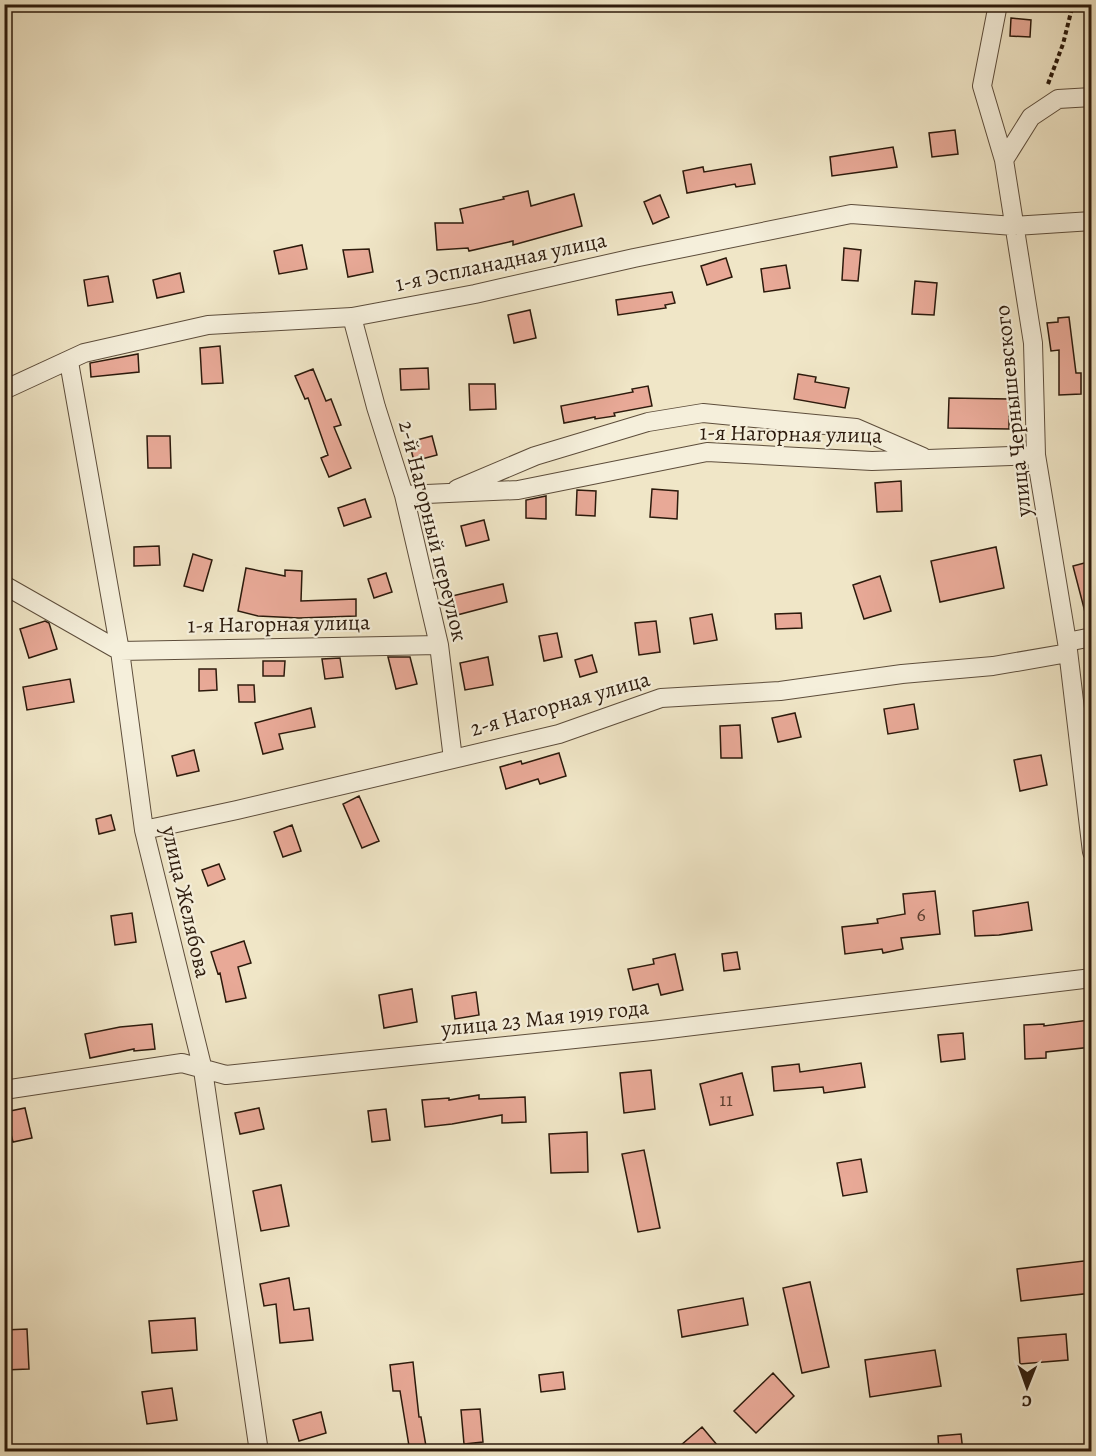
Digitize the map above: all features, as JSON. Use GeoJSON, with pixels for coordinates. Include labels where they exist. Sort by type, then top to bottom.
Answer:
{"type":"FeatureCollection","features":[{"type":"Feature","properties":{"kind":"street","name":"улица Чернышевского"},"geometry":{"type":"LineString","coordinates":[[998,4],[982,86],[1004,160],[1033,342],[1036,455],[1085,746],[1092,852]]}},
{"type":"Feature","properties":{"kind":"street"},"geometry":{"type":"LineString","coordinates":[[1004,160],[1031,117],[1058,99],[1092,97]]}},
{"type":"Feature","properties":{"kind":"street","name":"1-я Эспланадная улица"},"geometry":{"type":"LineString","coordinates":[[4,390],[69,362],[84,353],[208,325],[352,317],[476,294],[633,258],[851,214],[1014,226],[1092,221]]}},
{"type":"Feature","properties":{"kind":"street","name":"2-й Нагорный переулок"},"geometry":{"type":"LineString","coordinates":[[352,317],[376,407],[404,495],[439,645],[453,759]]}},
{"type":"Feature","properties":{"kind":"street","name":"улица Желябова"},"geometry":{"type":"LineString","coordinates":[[69,362],[120,651],[144,830],[203,1070],[259,1452]]}},
{"type":"Feature","properties":{"kind":"street"},"geometry":{"type":"LineString","coordinates":[[446,493],[535,456],[648,422],[703,413],[856,428],[928,459]]}},
{"type":"Feature","properties":{"kind":"street","name":"1-я Нагорная улица"},"geometry":{"type":"LineString","coordinates":[[404,495],[518,490],[707,452],[872,461],[1036,455]]}},
{"type":"Feature","properties":{"kind":"street"},"geometry":{"type":"LineString","coordinates":[[4,585],[120,651]]}},
{"type":"Feature","properties":{"kind":"street","name":"2-я Нагорная улица"},"geometry":{"type":"LineString","coordinates":[[144,830],[559,734],[661,698],[780,691],[902,674],[993,666],[1067,647],[1092,637]]}},
{"type":"Feature","properties":{"kind":"street","name":"1-я Нагорная улица"},"geometry":{"type":"LineString","coordinates":[[120,651],[439,645]]}},
{"type":"Feature","properties":{"kind":"street","name":"улица 23 Мая 1919 года"},"geometry":{"type":"LineString","coordinates":[[4,1090],[182,1063],[226,1075],[581,1039],[1092,978]]}},
{"type":"Feature","properties":{"kind":"path"},"geometry":{"type":"LineString","coordinates":[[1038,113],[1063,44],[1073,4]]}},
{"type":"Feature","properties":{"kind":"building"},"geometry":{"type":"Polygon","coordinates":[[[1011,18],[1031,20],[1030,37],[1010,36],[1011,18]]]}},
{"type":"Feature","properties":{"kind":"building"},"geometry":{"type":"Polygon","coordinates":[[[955,130],[958,154],[932,157],[929,133],[955,130]]]}},
{"type":"Feature","properties":{"kind":"building"},"geometry":{"type":"Polygon","coordinates":[[[893,147],[897,167],[832,176],[830,157],[893,147]]]}},
{"type":"Feature","properties":{"kind":"building"},"geometry":{"type":"Polygon","coordinates":[[[751,164],[755,184],[736,187],[735,184],[687,193],[683,171],[703,167],[704,172],[751,164]]]}},
{"type":"Feature","properties":{"kind":"building"},"geometry":{"type":"Polygon","coordinates":[[[528,191],[531,206],[574,194],[582,226],[513,245],[513,241],[469,251],[468,248],[437,250],[435,223],[463,223],[460,209],[528,191]]]}},
{"type":"Feature","properties":{"kind":"building"},"geometry":{"type":"Polygon","coordinates":[[[660,195],[669,217],[653,224],[644,202],[660,195]]]}},
{"type":"Feature","properties":{"kind":"building"},"geometry":{"type":"Polygon","coordinates":[[[302,245],[307,269],[279,274],[274,251],[302,245]]]}},
{"type":"Feature","properties":{"kind":"building"},"geometry":{"type":"Polygon","coordinates":[[[844,248],[861,250],[858,281],[842,280],[844,248]]]}},
{"type":"Feature","properties":{"kind":"building"},"geometry":{"type":"Polygon","coordinates":[[[369,249],[373,272],[348,277],[343,250],[369,249]]]}},
{"type":"Feature","properties":{"kind":"building"},"geometry":{"type":"Polygon","coordinates":[[[726,258],[732,277],[707,285],[701,266],[726,258]]]}},
{"type":"Feature","properties":{"kind":"building"},"geometry":{"type":"Polygon","coordinates":[[[786,265],[790,288],[764,292],[761,269],[786,265]]]}},
{"type":"Feature","properties":{"kind":"building"},"geometry":{"type":"Polygon","coordinates":[[[180,273],[184,292],[157,298],[153,280],[180,273]]]}},
{"type":"Feature","properties":{"kind":"building"},"geometry":{"type":"Polygon","coordinates":[[[108,276],[113,302],[88,306],[84,280],[108,276]]]}},
{"type":"Feature","properties":{"kind":"building"},"geometry":{"type":"Polygon","coordinates":[[[915,281],[937,283],[934,315],[912,314],[915,281]]]}},
{"type":"Feature","properties":{"kind":"building"},"geometry":{"type":"Polygon","coordinates":[[[672,292],[675,303],[665,305],[666,308],[618,315],[616,300],[672,292]]]}},
{"type":"Feature","properties":{"kind":"building"},"geometry":{"type":"Polygon","coordinates":[[[530,310],[536,338],[514,343],[508,315],[530,310]]]}},
{"type":"Feature","properties":{"kind":"building"},"geometry":{"type":"Polygon","coordinates":[[[1069,317],[1076,373],[1081,373],[1081,394],[1059,395],[1059,350],[1051,351],[1047,323],[1058,322],[1058,318],[1069,317]]]}},
{"type":"Feature","properties":{"kind":"building"},"geometry":{"type":"Polygon","coordinates":[[[220,346],[223,383],[202,384],[200,348],[220,346]]]}},
{"type":"Feature","properties":{"kind":"building"},"geometry":{"type":"Polygon","coordinates":[[[138,354],[139,372],[91,377],[90,363],[138,354]]]}},
{"type":"Feature","properties":{"kind":"building"},"geometry":{"type":"Polygon","coordinates":[[[428,368],[429,389],[401,390],[400,369],[428,368]]]}},
{"type":"Feature","properties":{"kind":"building"},"geometry":{"type":"Polygon","coordinates":[[[313,369],[326,401],[331,399],[341,425],[334,427],[351,468],[329,477],[321,458],[328,455],[308,398],[305,399],[295,376],[313,369]]]}},
{"type":"Feature","properties":{"kind":"building"},"geometry":{"type":"Polygon","coordinates":[[[798,374],[816,377],[815,382],[849,388],[845,408],[794,399],[798,374]]]}},
{"type":"Feature","properties":{"kind":"building"},"geometry":{"type":"Polygon","coordinates":[[[469,384],[495,384],[496,409],[470,410],[469,384]]]}},
{"type":"Feature","properties":{"kind":"building"},"geometry":{"type":"Polygon","coordinates":[[[648,386],[652,406],[614,413],[615,416],[564,423],[561,406],[633,392],[632,389],[648,386]]]}},
{"type":"Feature","properties":{"kind":"building"},"geometry":{"type":"Polygon","coordinates":[[[949,398],[1009,399],[1009,429],[948,428],[949,398]]]}},
{"type":"Feature","properties":{"kind":"building"},"geometry":{"type":"Polygon","coordinates":[[[147,436],[170,436],[171,468],[148,468],[147,436]]]}},
{"type":"Feature","properties":{"kind":"building"},"geometry":{"type":"Polygon","coordinates":[[[432,436],[437,455],[414,461],[409,442],[432,436]]]}},
{"type":"Feature","properties":{"kind":"building"},"geometry":{"type":"Polygon","coordinates":[[[901,481],[902,511],[877,512],[875,483],[901,481]]]}},
{"type":"Feature","properties":{"kind":"building"},"geometry":{"type":"Polygon","coordinates":[[[652,489],[678,491],[677,519],[650,517],[652,489]]]}},
{"type":"Feature","properties":{"kind":"building"},"geometry":{"type":"Polygon","coordinates":[[[577,490],[596,491],[595,516],[576,515],[577,490]]]}},
{"type":"Feature","properties":{"kind":"building"},"geometry":{"type":"Polygon","coordinates":[[[546,496],[546,519],[526,518],[526,500],[546,496]]]}},
{"type":"Feature","properties":{"kind":"building"},"geometry":{"type":"Polygon","coordinates":[[[365,499],[371,517],[344,526],[338,508],[365,499]]]}},
{"type":"Feature","properties":{"kind":"building"},"geometry":{"type":"Polygon","coordinates":[[[484,520],[489,540],[466,546],[461,526],[484,520]]]}},
{"type":"Feature","properties":{"kind":"building"},"geometry":{"type":"Polygon","coordinates":[[[159,546],[160,565],[134,566],[134,547],[159,546]]]}},
{"type":"Feature","properties":{"kind":"building"},"geometry":{"type":"Polygon","coordinates":[[[996,547],[1004,588],[940,602],[931,561],[996,547]]]}},
{"type":"Feature","properties":{"kind":"building"},"geometry":{"type":"Polygon","coordinates":[[[193,554],[212,560],[203,591],[184,586],[193,554]]]}},
{"type":"Feature","properties":{"kind":"building"},"geometry":{"type":"Polygon","coordinates":[[[1092,561],[1092,615],[1086,616],[1073,566],[1092,561]]]}},
{"type":"Feature","properties":{"kind":"building"},"geometry":{"type":"Polygon","coordinates":[[[246,568],[285,576],[285,570],[302,571],[301,601],[356,599],[356,616],[299,618],[258,616],[238,611],[246,568]]]}},
{"type":"Feature","properties":{"kind":"building"},"geometry":{"type":"Polygon","coordinates":[[[386,573],[392,592],[374,598],[368,579],[386,573]]]}},
{"type":"Feature","properties":{"kind":"building"},"geometry":{"type":"Polygon","coordinates":[[[880,576],[891,611],[864,619],[853,585],[880,576]]]}},
{"type":"Feature","properties":{"kind":"building"},"geometry":{"type":"Polygon","coordinates":[[[503,584],[507,602],[457,615],[452,596],[503,584]]]}},
{"type":"Feature","properties":{"kind":"building"},"geometry":{"type":"Polygon","coordinates":[[[801,613],[802,628],[776,629],[775,614],[801,613]]]}},
{"type":"Feature","properties":{"kind":"building"},"geometry":{"type":"Polygon","coordinates":[[[712,614],[717,640],[694,644],[690,618],[712,614]]]}},
{"type":"Feature","properties":{"kind":"building"},"geometry":{"type":"Polygon","coordinates":[[[45,621],[49,623],[57,649],[29,658],[20,629],[45,621]]]}},
{"type":"Feature","properties":{"kind":"building"},"geometry":{"type":"Polygon","coordinates":[[[656,621],[660,652],[639,655],[635,623],[656,621]]]}},
{"type":"Feature","properties":{"kind":"building"},"geometry":{"type":"Polygon","coordinates":[[[557,633],[562,657],[544,661],[539,636],[557,633]]]}},
{"type":"Feature","properties":{"kind":"building"},"geometry":{"type":"Polygon","coordinates":[[[592,655],[597,672],[580,677],[575,660],[592,655]]]}},
{"type":"Feature","properties":{"kind":"building"},"geometry":{"type":"Polygon","coordinates":[[[388,657],[410,657],[417,684],[396,689],[388,657]]]}},
{"type":"Feature","properties":{"kind":"building"},"geometry":{"type":"Polygon","coordinates":[[[488,657],[493,685],[465,690],[460,663],[488,657]]]}},
{"type":"Feature","properties":{"kind":"building"},"geometry":{"type":"Polygon","coordinates":[[[340,658],[343,677],[325,679],[322,659],[340,658]]]}},
{"type":"Feature","properties":{"kind":"building"},"geometry":{"type":"Polygon","coordinates":[[[263,661],[285,661],[284,676],[263,676],[263,661]]]}},
{"type":"Feature","properties":{"kind":"building"},"geometry":{"type":"Polygon","coordinates":[[[199,669],[216,669],[217,690],[199,691],[199,669]]]}},
{"type":"Feature","properties":{"kind":"building"},"geometry":{"type":"Polygon","coordinates":[[[70,679],[74,702],[27,710],[23,687],[70,679]]]}},
{"type":"Feature","properties":{"kind":"building"},"geometry":{"type":"Polygon","coordinates":[[[238,685],[254,685],[255,702],[239,702],[238,685]]]}},
{"type":"Feature","properties":{"kind":"building"},"geometry":{"type":"Polygon","coordinates":[[[914,704],[918,729],[888,734],[884,709],[914,704]]]}},
{"type":"Feature","properties":{"kind":"building"},"geometry":{"type":"Polygon","coordinates":[[[311,708],[315,727],[279,734],[283,749],[263,754],[255,723],[311,708]]]}},
{"type":"Feature","properties":{"kind":"building"},"geometry":{"type":"Polygon","coordinates":[[[795,713],[801,737],[778,742],[772,718],[795,713]]]}},
{"type":"Feature","properties":{"kind":"building"},"geometry":{"type":"Polygon","coordinates":[[[740,725],[742,758],[721,758],[720,726],[740,725]]]}},
{"type":"Feature","properties":{"kind":"building"},"geometry":{"type":"Polygon","coordinates":[[[194,750],[199,771],[177,776],[172,756],[194,750]]]}},
{"type":"Feature","properties":{"kind":"building"},"geometry":{"type":"Polygon","coordinates":[[[559,753],[566,776],[540,784],[538,779],[506,789],[500,767],[521,761],[522,764],[559,753]]]}},
{"type":"Feature","properties":{"kind":"building"},"geometry":{"type":"Polygon","coordinates":[[[1041,755],[1047,785],[1020,791],[1014,760],[1041,755]]]}},
{"type":"Feature","properties":{"kind":"building"},"geometry":{"type":"Polygon","coordinates":[[[359,796],[379,841],[362,848],[343,804],[359,796]]]}},
{"type":"Feature","properties":{"kind":"building"},"geometry":{"type":"Polygon","coordinates":[[[111,815],[115,830],[99,834],[96,819],[111,815]]]}},
{"type":"Feature","properties":{"kind":"building"},"geometry":{"type":"Polygon","coordinates":[[[292,825],[301,851],[283,857],[274,832],[292,825]]]}},
{"type":"Feature","properties":{"kind":"building"},"geometry":{"type":"Polygon","coordinates":[[[219,864],[225,879],[208,886],[202,870],[219,864]]]}},
{"type":"Feature","properties":{"kind":"building"},"geometry":{"type":"Polygon","coordinates":[[[935,891],[940,934],[901,938],[903,949],[883,953],[882,949],[845,954],[842,927],[878,923],[877,919],[905,914],[903,894],[935,891]]]}},
{"type":"Feature","properties":{"kind":"building"},"geometry":{"type":"Polygon","coordinates":[[[1028,902],[1032,930],[975,936],[973,911],[1028,902]]]}},
{"type":"Feature","properties":{"kind":"building"},"geometry":{"type":"Polygon","coordinates":[[[132,913],[136,942],[115,945],[111,916],[132,913]]]}},
{"type":"Feature","properties":{"kind":"building"},"geometry":{"type":"Polygon","coordinates":[[[244,941],[251,963],[238,967],[246,998],[226,1002],[220,973],[218,974],[211,952],[244,941]]]}},
{"type":"Feature","properties":{"kind":"building"},"geometry":{"type":"Polygon","coordinates":[[[737,952],[740,969],[724,971],[722,954],[737,952]]]}},
{"type":"Feature","properties":{"kind":"building"},"geometry":{"type":"Polygon","coordinates":[[[675,954],[683,990],[661,995],[658,984],[633,990],[628,969],[654,964],[653,959],[675,954]]]}},
{"type":"Feature","properties":{"kind":"building"},"geometry":{"type":"Polygon","coordinates":[[[412,989],[417,1022],[384,1028],[379,995],[412,989]]]}},
{"type":"Feature","properties":{"kind":"building"},"geometry":{"type":"Polygon","coordinates":[[[476,992],[479,1015],[455,1019],[452,996],[476,992]]]}},
{"type":"Feature","properties":{"kind":"building"},"geometry":{"type":"Polygon","coordinates":[[[1089,1020],[1092,1047],[1046,1052],[1046,1058],[1025,1059],[1024,1025],[1044,1024],[1044,1026],[1089,1020]]]}},
{"type":"Feature","properties":{"kind":"building"},"geometry":{"type":"Polygon","coordinates":[[[152,1024],[155,1049],[134,1051],[134,1049],[90,1058],[85,1034],[152,1024]]]}},
{"type":"Feature","properties":{"kind":"building"},"geometry":{"type":"Polygon","coordinates":[[[963,1033],[965,1059],[941,1062],[938,1035],[963,1033]]]}},
{"type":"Feature","properties":{"kind":"building"},"geometry":{"type":"Polygon","coordinates":[[[861,1063],[865,1087],[824,1093],[823,1087],[774,1091],[772,1067],[799,1064],[800,1072],[861,1063]]]}},
{"type":"Feature","properties":{"kind":"building"},"geometry":{"type":"Polygon","coordinates":[[[651,1070],[655,1109],[624,1113],[620,1073],[651,1070]]]}},
{"type":"Feature","properties":{"kind":"building"},"geometry":{"type":"Polygon","coordinates":[[[742,1073],[753,1115],[710,1125],[700,1084],[742,1073]]]}},
{"type":"Feature","properties":{"kind":"building"},"geometry":{"type":"Polygon","coordinates":[[[479,1095],[479,1099],[525,1097],[526,1122],[502,1123],[502,1115],[425,1127],[422,1100],[449,1098],[449,1100],[479,1095]]]}},
{"type":"Feature","properties":{"kind":"building"},"geometry":{"type":"Polygon","coordinates":[[[25,1108],[32,1138],[13,1142],[5,1112],[25,1108]]]}},
{"type":"Feature","properties":{"kind":"building"},"geometry":{"type":"Polygon","coordinates":[[[259,1108],[264,1129],[240,1134],[235,1113],[259,1108]]]}},
{"type":"Feature","properties":{"kind":"building"},"geometry":{"type":"Polygon","coordinates":[[[386,1109],[390,1140],[372,1142],[368,1111],[386,1109]]]}},
{"type":"Feature","properties":{"kind":"building"},"geometry":{"type":"Polygon","coordinates":[[[587,1132],[588,1172],[551,1173],[549,1134],[587,1132]]]}},
{"type":"Feature","properties":{"kind":"building"},"geometry":{"type":"Polygon","coordinates":[[[644,1150],[660,1228],[638,1232],[622,1154],[644,1150]]]}},
{"type":"Feature","properties":{"kind":"building"},"geometry":{"type":"Polygon","coordinates":[[[861,1159],[867,1192],[843,1196],[837,1163],[861,1159]]]}},
{"type":"Feature","properties":{"kind":"building"},"geometry":{"type":"Polygon","coordinates":[[[281,1185],[289,1226],[261,1231],[253,1191],[281,1185]]]}},
{"type":"Feature","properties":{"kind":"building"},"geometry":{"type":"Polygon","coordinates":[[[1092,1260],[1092,1293],[1021,1301],[1017,1269],[1092,1260]]]}},
{"type":"Feature","properties":{"kind":"building"},"geometry":{"type":"Polygon","coordinates":[[[289,1278],[294,1310],[309,1308],[313,1340],[280,1343],[276,1304],[264,1306],[260,1284],[289,1278]]]}},
{"type":"Feature","properties":{"kind":"building"},"geometry":{"type":"Polygon","coordinates":[[[810,1282],[829,1367],[802,1373],[783,1288],[810,1282]]]}},
{"type":"Feature","properties":{"kind":"building"},"geometry":{"type":"Polygon","coordinates":[[[743,1298],[748,1325],[682,1337],[678,1310],[743,1298]]]}},
{"type":"Feature","properties":{"kind":"building"},"geometry":{"type":"Polygon","coordinates":[[[195,1318],[197,1350],[152,1353],[149,1321],[195,1318]]]}},
{"type":"Feature","properties":{"kind":"building"},"geometry":{"type":"Polygon","coordinates":[[[27,1329],[29,1369],[4,1370],[4,1330],[27,1329]]]}},
{"type":"Feature","properties":{"kind":"building"},"geometry":{"type":"Polygon","coordinates":[[[1066,1334],[1068,1360],[1020,1364],[1018,1338],[1066,1334]]]}},
{"type":"Feature","properties":{"kind":"building"},"geometry":{"type":"Polygon","coordinates":[[[935,1350],[941,1386],[870,1397],[865,1360],[935,1350]]]}},
{"type":"Feature","properties":{"kind":"building"},"geometry":{"type":"Polygon","coordinates":[[[413,1362],[419,1417],[421,1417],[427,1452],[410,1452],[400,1391],[393,1391],[390,1365],[413,1362]]]}},
{"type":"Feature","properties":{"kind":"building"},"geometry":{"type":"Polygon","coordinates":[[[563,1372],[565,1389],[541,1392],[539,1375],[563,1372]]]}},
{"type":"Feature","properties":{"kind":"building"},"geometry":{"type":"Polygon","coordinates":[[[773,1373],[794,1396],[756,1433],[734,1411],[773,1373]]]}},
{"type":"Feature","properties":{"kind":"building"},"geometry":{"type":"Polygon","coordinates":[[[172,1388],[177,1420],[147,1424],[142,1392],[172,1388]]]}},
{"type":"Feature","properties":{"kind":"building"},"geometry":{"type":"Polygon","coordinates":[[[480,1409],[483,1442],[464,1444],[461,1410],[480,1409]]]}},
{"type":"Feature","properties":{"kind":"building"},"geometry":{"type":"Polygon","coordinates":[[[321,1412],[326,1433],[299,1441],[293,1420],[321,1412]]]}},
{"type":"Feature","properties":{"kind":"building"},"geometry":{"type":"Polygon","coordinates":[[[702,1427],[723,1452],[673,1452],[702,1427]]]}},
{"type":"Feature","properties":{"kind":"building"},"geometry":{"type":"Polygon","coordinates":[[[961,1434],[963,1452],[939,1452],[938,1436],[961,1434]]]}}]}
